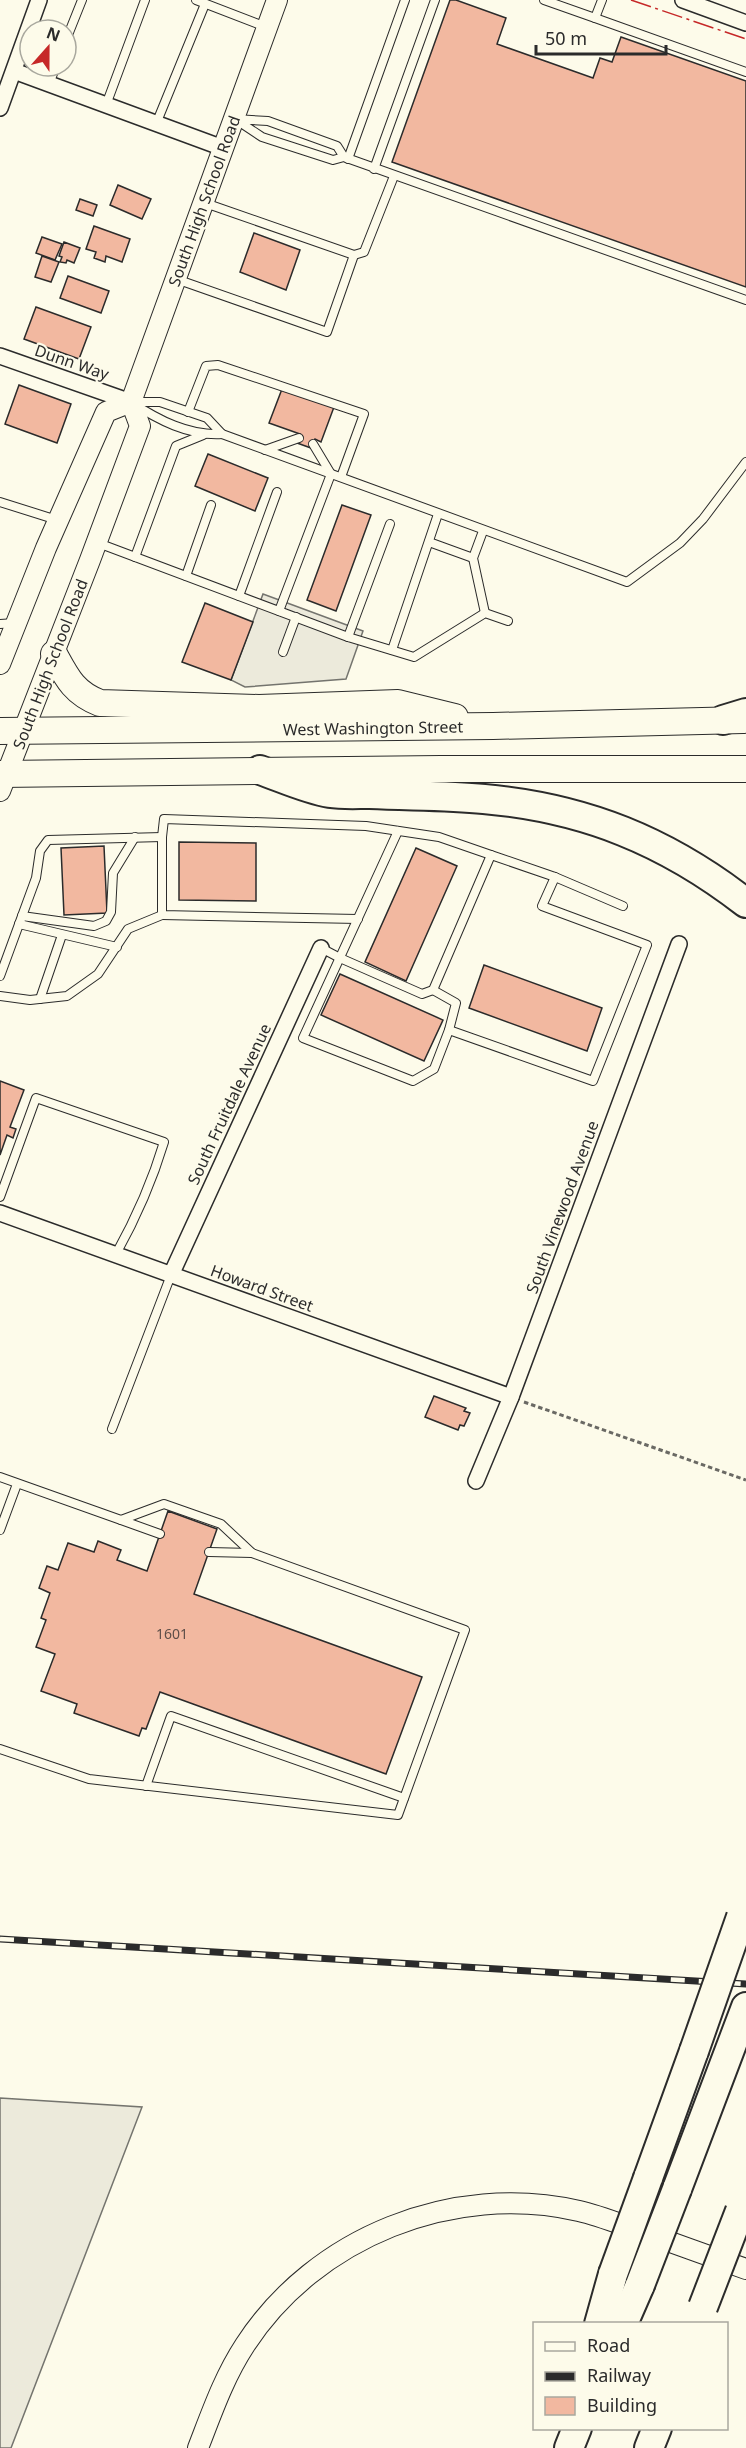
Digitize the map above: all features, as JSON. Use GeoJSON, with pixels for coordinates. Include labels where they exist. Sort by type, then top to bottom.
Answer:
{"type":"FeatureCollection","features":[{"type":"Feature","properties":{"kind":"highway"},"geometry":{"type":"LineString","coordinates":[[260,770],[329,793],[482,798],[555,810],[592,820],[629,833],[685,860],[708,874],[746,903]]}},
{"type":"Feature","properties":{"kind":"highway"},"geometry":{"type":"LineString","coordinates":[[600,2322],[613,2274],[743,1910]]}},
{"type":"Feature","properties":{"kind":"highway"},"geometry":{"type":"LineString","coordinates":[[624,2322],[746,2007]]}},
{"type":"Feature","properties":{"kind":"highway"},"geometry":{"type":"LineString","coordinates":[[700,2315],[743,2204]]}},
{"type":"Feature","properties":{"kind":"highway"},"geometry":{"type":"LineString","coordinates":[[563,2448],[568,2430]]}},
{"type":"Feature","properties":{"kind":"highway"},"geometry":{"type":"LineString","coordinates":[[569,2448],[576,2430]]}},
{"type":"Feature","properties":{"kind":"highway"},"geometry":{"type":"LineString","coordinates":[[650,2448],[656,2430]]}},
{"type":"Feature","properties":{"kind":"main road"},"geometry":{"type":"LineString","coordinates":[[54,654],[71,684],[86,698],[100,703],[259,708],[398,703],[493,726]]}},
{"type":"Feature","properties":{"kind":"main road","name":"West Washington Street"},"geometry":{"type":"LineString","coordinates":[[12,731],[493,726],[738,718]]}},
{"type":"Feature","properties":{"kind":"main road"},"geometry":{"type":"LineString","coordinates":[[2,779],[260,770],[746,769]]}},
{"type":"Feature","properties":{"kind":"street"},"geometry":{"type":"LineString","coordinates":[[0,108],[39,0]]}},
{"type":"Feature","properties":{"kind":"street","name":"South High School Road"},"geometry":{"type":"LineString","coordinates":[[2,779],[12,731],[54,654],[140,426],[131,402],[277,0]]}},
{"type":"Feature","properties":{"kind":"street"},"geometry":{"type":"LineString","coordinates":[[683,0],[746,23]]}},
{"type":"Feature","properties":{"kind":"street"},"geometry":{"type":"LineString","coordinates":[[14,71],[223,148]]}},
{"type":"Feature","properties":{"kind":"street","name":"Dunn Way"},"geometry":{"type":"LineString","coordinates":[[0,356],[131,402]]}},
{"type":"Feature","properties":{"kind":"street"},"geometry":{"type":"LineString","coordinates":[[0,664],[8,623],[58,521],[106,412],[131,402]]}},
{"type":"Feature","properties":{"kind":"street","name":"South Vinewood Avenue"},"geometry":{"type":"LineString","coordinates":[[476,1481],[512,1397],[679,944]]}},
{"type":"Feature","properties":{"kind":"street","name":"South Fruitdale Avenue"},"geometry":{"type":"LineString","coordinates":[[171,1275],[321,948]]}},
{"type":"Feature","properties":{"kind":"street","name":"Howard Street"},"geometry":{"type":"LineString","coordinates":[[0,1213],[512,1397]]}},
{"type":"Feature","properties":{"kind":"street"},"geometry":{"type":"LineString","coordinates":[[198,2448],[231,2369],[251,2336],[272,2310],[303,2279],[329,2259],[362,2239],[408,2219],[450,2208],[489,2204],[532,2204],[566,2208],[598,2216],[746,2269]]}},
{"type":"Feature","properties":{"kind":"lane"},"geometry":{"type":"LineString","coordinates":[[75,18],[82,0]]}},
{"type":"Feature","properties":{"kind":"lane"},"geometry":{"type":"LineString","coordinates":[[106,105],[145,0]]}},
{"type":"Feature","properties":{"kind":"lane"},"geometry":{"type":"LineString","coordinates":[[196,0],[267,27]]}},
{"type":"Feature","properties":{"kind":"lane"},"geometry":{"type":"LineString","coordinates":[[346,158],[405,0]]}},
{"type":"Feature","properties":{"kind":"lane"},"geometry":{"type":"LineString","coordinates":[[374,169],[435,0]]}},
{"type":"Feature","properties":{"kind":"lane"},"geometry":{"type":"LineString","coordinates":[[544,0],[746,72]]}},
{"type":"Feature","properties":{"kind":"lane"},"geometry":{"type":"LineString","coordinates":[[595,18],[602,0]]}},
{"type":"Feature","properties":{"kind":"lane"},"geometry":{"type":"LineString","coordinates":[[156,124],[205,4]]}},
{"type":"Feature","properties":{"kind":"lane"},"geometry":{"type":"LineString","coordinates":[[49,84],[51,78]]}},
{"type":"Feature","properties":{"kind":"lane"},"geometry":{"type":"LineString","coordinates":[[234,119],[268,121],[337,146],[346,158]]}},
{"type":"Feature","properties":{"kind":"lane"},"geometry":{"type":"LineString","coordinates":[[234,119],[262,137],[333,160],[346,158],[746,300]]}},
{"type":"Feature","properties":{"kind":"lane"},"geometry":{"type":"LineString","coordinates":[[204,202],[354,255],[364,252],[394,176]]}},
{"type":"Feature","properties":{"kind":"lane"},"geometry":{"type":"LineString","coordinates":[[176,279],[327,332],[354,255]]}},
{"type":"Feature","properties":{"kind":"lane"},"geometry":{"type":"LineString","coordinates":[[188,412],[206,366],[218,365],[364,414],[341,477]]}},
{"type":"Feature","properties":{"kind":"lane"},"geometry":{"type":"LineString","coordinates":[[131,402],[160,402],[207,418],[222,434]]}},
{"type":"Feature","properties":{"kind":"lane"},"geometry":{"type":"LineString","coordinates":[[131,402],[155,418],[203,435]]}},
{"type":"Feature","properties":{"kind":"lane"},"geometry":{"type":"LineString","coordinates":[[135,557],[176,446],[203,435],[222,434],[627,582],[680,543],[703,519],[746,462]]}},
{"type":"Feature","properties":{"kind":"lane"},"geometry":{"type":"LineString","coordinates":[[265,450],[299,438]]}},
{"type":"Feature","properties":{"kind":"lane"},"geometry":{"type":"LineString","coordinates":[[313,444],[331,474]]}},
{"type":"Feature","properties":{"kind":"lane"},"geometry":{"type":"LineString","coordinates":[[279,611],[331,474]]}},
{"type":"Feature","properties":{"kind":"lane"},"geometry":{"type":"LineString","coordinates":[[239,596],[278,492]]}},
{"type":"Feature","properties":{"kind":"lane"},"geometry":{"type":"LineString","coordinates":[[0,502],[58,521]]}},
{"type":"Feature","properties":{"kind":"lane"},"geometry":{"type":"LineString","coordinates":[[186,576],[212,505]]}},
{"type":"Feature","properties":{"kind":"lane"},"geometry":{"type":"LineString","coordinates":[[392,650],[438,514]]}},
{"type":"Feature","properties":{"kind":"lane"},"geometry":{"type":"LineString","coordinates":[[348,637],[390,524]]}},
{"type":"Feature","properties":{"kind":"lane"},"geometry":{"type":"LineString","coordinates":[[483,531],[473,558],[484,613]]}},
{"type":"Feature","properties":{"kind":"lane"},"geometry":{"type":"LineString","coordinates":[[429,542],[473,558]]}},
{"type":"Feature","properties":{"kind":"lane"},"geometry":{"type":"LineString","coordinates":[[97,543],[348,637],[414,657],[484,613]]}},
{"type":"Feature","properties":{"kind":"lane"},"geometry":{"type":"LineString","coordinates":[[484,613],[507,621]]}},
{"type":"Feature","properties":{"kind":"lane"},"geometry":{"type":"LineString","coordinates":[[283,652],[296,617]]}},
{"type":"Feature","properties":{"kind":"lane"},"geometry":{"type":"LineString","coordinates":[[162,915],[164,819],[366,826],[440,837],[555,877],[623,906]]}},
{"type":"Feature","properties":{"kind":"lane"},"geometry":{"type":"LineString","coordinates":[[398,831],[303,1038],[413,1081],[434,1069],[449,1030],[456,1003],[433,990]]}},
{"type":"Feature","properties":{"kind":"lane"},"geometry":{"type":"LineString","coordinates":[[20,920],[94,926],[106,921],[111,912],[113,873],[135,837]]}},
{"type":"Feature","properties":{"kind":"lane"},"geometry":{"type":"LineString","coordinates":[[0,975],[36,878],[40,851],[48,840],[162,837]]}},
{"type":"Feature","properties":{"kind":"lane"},"geometry":{"type":"LineString","coordinates":[[321,948],[422,994],[433,990],[491,855]]}},
{"type":"Feature","properties":{"kind":"lane"},"geometry":{"type":"LineString","coordinates":[[449,1030],[593,1081],[647,945],[543,906],[555,877]]}},
{"type":"Feature","properties":{"kind":"lane"},"geometry":{"type":"LineString","coordinates":[[0,996],[30,1000],[67,996],[99,974],[128,929],[162,915],[358,919]]}},
{"type":"Feature","properties":{"kind":"lane"},"geometry":{"type":"LineString","coordinates":[[20,920],[62,935],[117,947]]}},
{"type":"Feature","properties":{"kind":"lane"},"geometry":{"type":"LineString","coordinates":[[40,999],[62,935]]}},
{"type":"Feature","properties":{"kind":"lane"},"geometry":{"type":"LineString","coordinates":[[0,1197],[36,1098],[164,1142],[155,1172],[135,1219],[116,1254]]}},
{"type":"Feature","properties":{"kind":"lane"},"geometry":{"type":"LineString","coordinates":[[112,1430],[171,1275]]}},
{"type":"Feature","properties":{"kind":"lane"},"geometry":{"type":"LineString","coordinates":[[0,1478],[160,1534]]}},
{"type":"Feature","properties":{"kind":"lane"},"geometry":{"type":"LineString","coordinates":[[0,1530],[17,1484]]}},
{"type":"Feature","properties":{"kind":"lane"},"geometry":{"type":"LineString","coordinates":[[121,1520],[164,1504],[221,1524],[252,1553]]}},
{"type":"Feature","properties":{"kind":"lane"},"geometry":{"type":"LineString","coordinates":[[0,1749],[89,1779],[398,1815],[465,1630],[252,1553],[209,1552]]}},
{"type":"Feature","properties":{"kind":"lane"},"geometry":{"type":"LineString","coordinates":[[146,1786],[171,1716],[404,1798]]}},
{"type":"Feature","properties":{"kind":"path"},"geometry":{"type":"LineString","coordinates":[[512,1397],[746,1480]]}},
{"type":"Feature","properties":{"kind":"shaded area"},"geometry":{"type":"Polygon","coordinates":[[[263,594],[363,631],[346,679],[245,687],[231,680],[263,594]]]}},
{"type":"Feature","properties":{"kind":"shaded area"},"geometry":{"type":"Polygon","coordinates":[[[0,2098],[142,2107],[11,2448],[0,2448],[0,2098]]]}},
{"type":"Feature","properties":{"kind":"building"},"geometry":{"type":"Polygon","coordinates":[[[450,0],[456,0],[506,18],[497,44],[593,78],[600,58],[612,62],[621,37],[746,81],[746,287],[392,162],[450,0]]]}},
{"type":"Feature","properties":{"kind":"building"},"geometry":{"type":"Polygon","coordinates":[[[118,185],[151,199],[142,219],[110,205],[118,185]]]}},
{"type":"Feature","properties":{"kind":"building"},"geometry":{"type":"Polygon","coordinates":[[[80,199],[97,205],[93,216],[76,210],[80,199]]]}},
{"type":"Feature","properties":{"kind":"building"},"geometry":{"type":"Polygon","coordinates":[[[94,226],[130,239],[122,262],[106,256],[105,262],[94,258],[96,252],[86,249],[94,226]]]}},
{"type":"Feature","properties":{"kind":"building"},"geometry":{"type":"Polygon","coordinates":[[[254,233],[300,250],[286,290],[240,272],[254,233]]]}},
{"type":"Feature","properties":{"kind":"building"},"geometry":{"type":"Polygon","coordinates":[[[42,237],[62,244],[55,260],[36,253],[42,237]]]}},
{"type":"Feature","properties":{"kind":"building"},"geometry":{"type":"Polygon","coordinates":[[[64,242],[80,248],[74,263],[67,260],[66,263],[60,262],[62,257],[59,256],[64,242]]]}},
{"type":"Feature","properties":{"kind":"building"},"geometry":{"type":"Polygon","coordinates":[[[42,256],[59,262],[51,282],[35,277],[42,256]]]}},
{"type":"Feature","properties":{"kind":"building"},"geometry":{"type":"Polygon","coordinates":[[[68,276],[109,291],[101,313],[60,298],[68,276]]]}},
{"type":"Feature","properties":{"kind":"building"},"geometry":{"type":"Polygon","coordinates":[[[36,307],[91,327],[79,359],[24,339],[36,307]]]}},
{"type":"Feature","properties":{"kind":"building"},"geometry":{"type":"Polygon","coordinates":[[[19,385],[71,404],[57,443],[5,424],[19,385]]]}},
{"type":"Feature","properties":{"kind":"building"},"geometry":{"type":"Polygon","coordinates":[[[282,389],[334,407],[321,442],[315,439],[311,448],[297,443],[300,434],[269,423],[282,389]]]}},
{"type":"Feature","properties":{"kind":"building"},"geometry":{"type":"Polygon","coordinates":[[[208,454],[268,478],[255,511],[195,486],[208,454]]]}},
{"type":"Feature","properties":{"kind":"building"},"geometry":{"type":"Polygon","coordinates":[[[342,505],[371,515],[336,611],[307,600],[342,505]]]}},
{"type":"Feature","properties":{"kind":"building"},"geometry":{"type":"Polygon","coordinates":[[[205,603],[253,622],[231,680],[182,662],[205,603]]]}},
{"type":"Feature","properties":{"kind":"building"},"geometry":{"type":"Polygon","coordinates":[[[179,842],[256,843],[256,901],[179,900],[179,842]]]}},
{"type":"Feature","properties":{"kind":"building"},"geometry":{"type":"Polygon","coordinates":[[[104,846],[107,913],[64,915],[61,848],[104,846]]]}},
{"type":"Feature","properties":{"kind":"building"},"geometry":{"type":"Polygon","coordinates":[[[416,848],[457,866],[406,981],[365,962],[416,848]]]}},
{"type":"Feature","properties":{"kind":"building"},"geometry":{"type":"Polygon","coordinates":[[[484,965],[602,1008],[587,1051],[469,1008],[484,965]]]}},
{"type":"Feature","properties":{"kind":"building"},"geometry":{"type":"Polygon","coordinates":[[[340,974],[443,1020],[424,1061],[321,1015],[340,974]]]}},
{"type":"Feature","properties":{"kind":"building"},"geometry":{"type":"Polygon","coordinates":[[[0,1081],[24,1090],[10,1127],[16,1129],[13,1138],[7,1135],[0,1155],[0,1081]]]}},
{"type":"Feature","properties":{"kind":"building"},"geometry":{"type":"Polygon","coordinates":[[[434,1396],[466,1408],[464,1411],[470,1413],[464,1426],[460,1425],[458,1430],[425,1417],[434,1396]]]}},
{"type":"Feature","properties":{"kind":"building"},"geometry":{"type":"Polygon","coordinates":[[[168,1511],[217,1529],[194,1594],[422,1677],[386,1774],[160,1692],[146,1729],[142,1728],[139,1736],[74,1713],[77,1704],[41,1691],[55,1654],[36,1647],[46,1620],[41,1618],[50,1593],[39,1588],[47,1566],[58,1570],[68,1543],[94,1552],[98,1541],[121,1550],[117,1560],[147,1571],[168,1511]]]}},
{"type":"Feature","properties":{"kind":"railway"},"geometry":{"type":"LineString","coordinates":[[0,1939],[746,1984]]}},
{"type":"Feature","properties":{"kind":"power"},"geometry":{"type":"LineString","coordinates":[[631,0],[746,39]]}}]}
